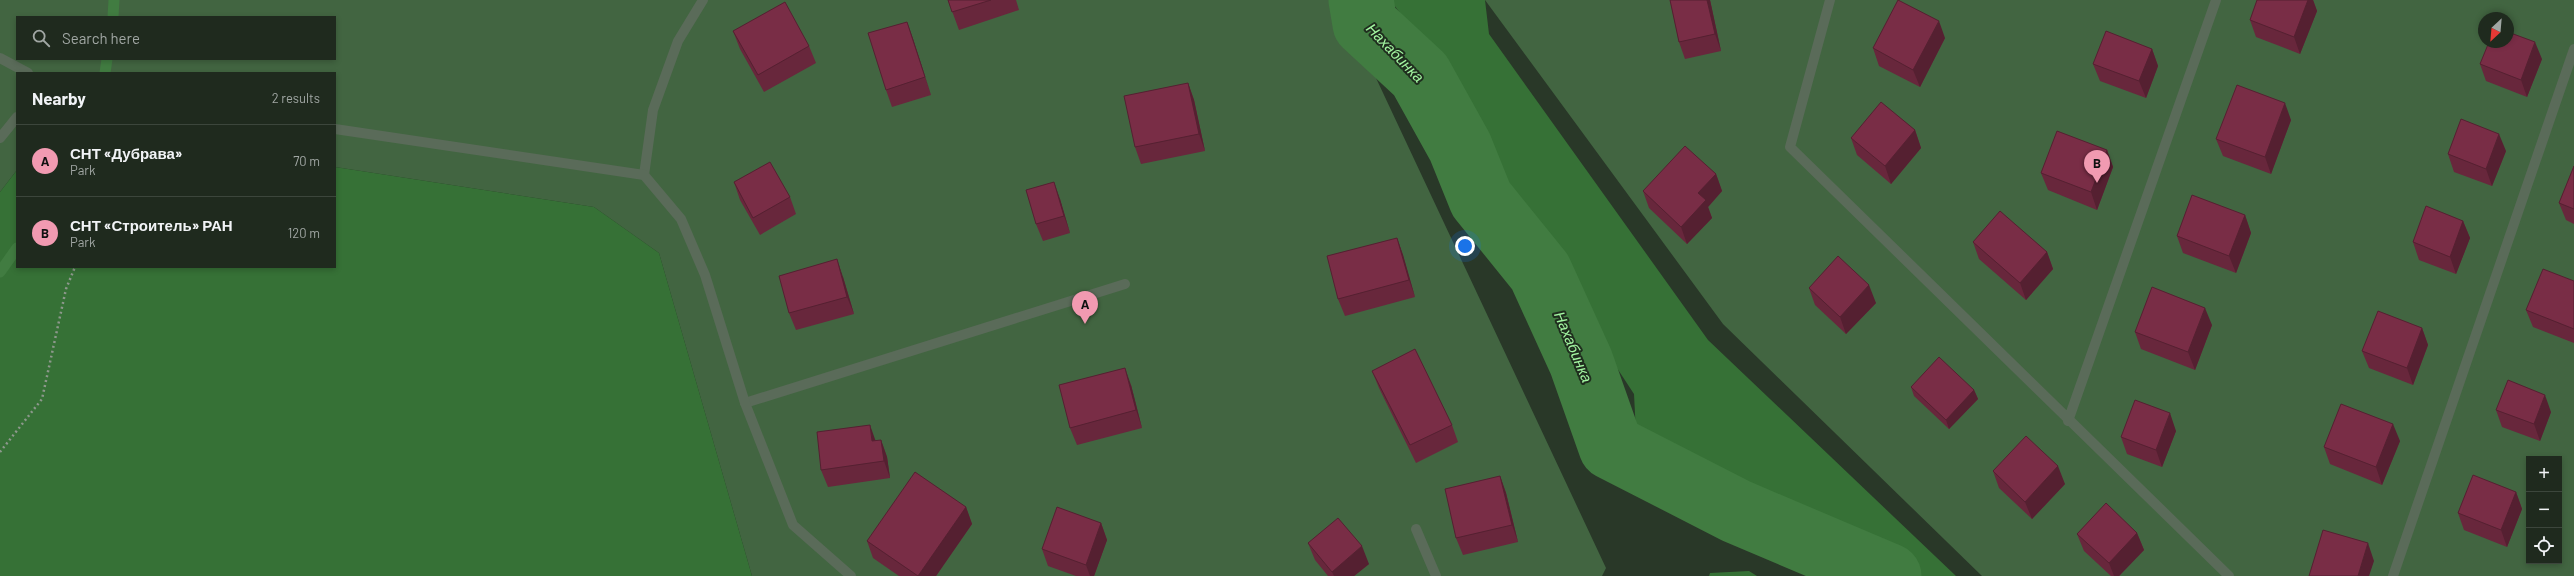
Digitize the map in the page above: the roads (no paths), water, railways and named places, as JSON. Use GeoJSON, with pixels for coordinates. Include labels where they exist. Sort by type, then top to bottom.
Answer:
{"type":"FeatureCollection","features":[{"type":"Feature","properties":{"kind":"street"},"geometry":{"type":"LineString","coordinates":[[644,175],[653,110],[678,41],[703,0]]}},
{"type":"Feature","properties":{"kind":"street"},"geometry":{"type":"LineString","coordinates":[[1830,0],[1790,146],[2068,421],[2229,576]]}},
{"type":"Feature","properties":{"kind":"street"},"geometry":{"type":"LineString","coordinates":[[2068,421],[2216,0]]}},
{"type":"Feature","properties":{"kind":"street"},"geometry":{"type":"LineString","coordinates":[[2394,576],[2574,49]]}},
{"type":"Feature","properties":{"kind":"street"},"geometry":{"type":"LineString","coordinates":[[0,58],[26,72]]}},
{"type":"Feature","properties":{"kind":"street"},"geometry":{"type":"LineString","coordinates":[[0,138],[16,118]]}},
{"type":"Feature","properties":{"kind":"street"},"geometry":{"type":"LineString","coordinates":[[336,129],[644,175],[681,219],[705,275],[745,404],[793,525],[850,576]]}},
{"type":"Feature","properties":{"kind":"street"},"geometry":{"type":"LineString","coordinates":[[745,404],[1125,284]]}},
{"type":"Feature","properties":{"kind":"street"},"geometry":{"type":"LineString","coordinates":[[1416,528],[1436,576]]}},
{"type":"Feature","properties":{"kind":"waterway"},"geometry":{"type":"LineString","coordinates":[[113,16],[114,0]]}},
{"type":"Feature","properties":{"kind":"waterway","name":"Нахабинка"},"geometry":{"type":"LineString","coordinates":[[1361,0],[1365,24],[1420,75],[1460,147],[1481,199],[1540,272],[1581,362],[1611,447],[1736,511],[1889,576]]}},
{"type":"Feature","properties":{"kind":"waterway"},"geometry":{"type":"LineString","coordinates":[[105,72],[107,60]]}},
{"type":"Feature","properties":{"kind":"waterway"},"geometry":{"type":"LineString","coordinates":[[0,272],[16,249]]}},
{"type":"Feature","properties":{"kind":"place","name":"СНТ «Строитель» РАН"},"geometry":{"type":"Point","coordinates":[2097,183]}},
{"type":"Feature","properties":{"kind":"place","name":"СНТ «Дубрава»"},"geometry":{"type":"Point","coordinates":[1085,324]}}]}
